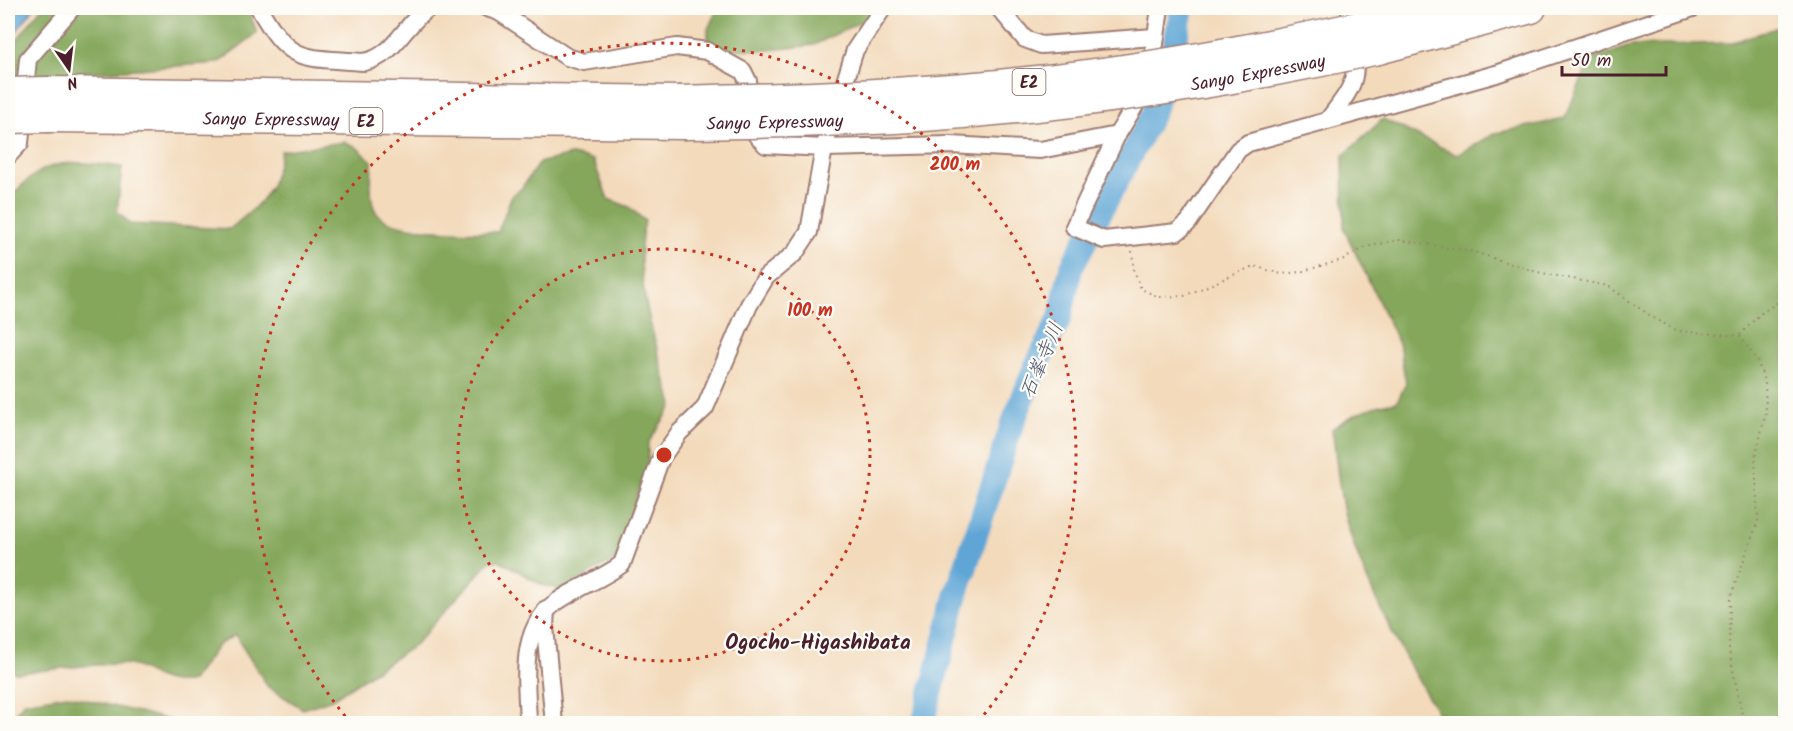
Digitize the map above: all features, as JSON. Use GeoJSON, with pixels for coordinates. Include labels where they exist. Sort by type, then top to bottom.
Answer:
{"type":"FeatureCollection","features":[{"type":"Feature","properties":{"kind":"highway","name":"Sanyo Expressway"},"geometry":{"type":"LineString","coordinates":[[8,93],[48,105],[898,118],[1021,108],[1160,91],[1289,69],[1369,26],[1433,8]]}},
{"type":"Feature","properties":{"kind":"highway","name":"Sanyo Expressway"},"geometry":{"type":"LineString","coordinates":[[1369,26],[1531,8]]}},
{"type":"Feature","properties":{"kind":"highway","name":"Sanyo Expressway"},"geometry":{"type":"LineString","coordinates":[[8,118],[48,105]]}},
{"type":"Feature","properties":{"kind":"street"},"geometry":{"type":"LineString","coordinates":[[8,156],[20,143],[28,59],[72,8]]}},
{"type":"Feature","properties":{"kind":"street"},"geometry":{"type":"LineString","coordinates":[[259,8],[285,47],[304,57],[364,62],[372,61],[395,44],[429,8]]}},
{"type":"Feature","properties":{"kind":"street"},"geometry":{"type":"LineString","coordinates":[[487,8],[499,12],[567,57],[584,62],[677,47],[707,51],[743,71],[748,81],[757,136],[766,145],[824,148],[951,145],[1040,150],[1117,135]]}},
{"type":"Feature","properties":{"kind":"street"},"geometry":{"type":"LineString","coordinates":[[528,723],[526,666],[532,629],[546,609],[622,564],[661,458],[679,433],[705,408],[749,305],[766,277],[795,253],[809,232],[824,148],[855,50],[883,8]]}},
{"type":"Feature","properties":{"kind":"street"},"geometry":{"type":"LineString","coordinates":[[999,8],[1025,39],[1041,45],[1155,37]]}},
{"type":"Feature","properties":{"kind":"street"},"geometry":{"type":"LineString","coordinates":[[1160,8],[1154,51],[1145,89],[1117,135],[1074,227],[1104,240],[1131,235],[1144,237],[1177,232],[1188,223],[1238,150],[1248,142],[1496,74],[1693,8]]}},
{"type":"Feature","properties":{"kind":"street"},"geometry":{"type":"LineString","coordinates":[[1328,120],[1351,87],[1355,73],[1347,17],[1369,26]]}},
{"type":"Feature","properties":{"kind":"street"},"geometry":{"type":"LineString","coordinates":[[546,609],[545,627],[554,723]]}},
{"type":"Feature","properties":{"kind":"path"},"geometry":{"type":"LineString","coordinates":[[1131,235],[1134,270],[1141,289],[1159,297],[1184,296],[1254,266],[1281,274],[1300,272],[1342,260],[1366,247],[1398,240],[1474,252],[1537,272],[1608,286],[1655,319],[1678,331],[1740,336]]}},
{"type":"Feature","properties":{"kind":"path"},"geometry":{"type":"LineString","coordinates":[[1740,336],[1760,314],[1785,297]]}},
{"type":"Feature","properties":{"kind":"path"},"geometry":{"type":"LineString","coordinates":[[1740,336],[1758,362],[1765,384],[1766,412],[1755,458],[1758,520],[1730,598],[1729,650],[1744,723]]}},
{"type":"Feature","properties":{"kind":"green space"},"geometry":{"type":"Polygon","coordinates":[[[41,8],[248,8],[257,33],[218,63],[15,78],[16,41],[41,8]]]}},
{"type":"Feature","properties":{"kind":"green space"},"geometry":{"type":"Polygon","coordinates":[[[718,8],[875,8],[870,17],[814,45],[769,50],[726,49],[708,41],[708,29],[718,8]]]}},
{"type":"Feature","properties":{"kind":"green space"},"geometry":{"type":"Polygon","coordinates":[[[1785,25],[1785,723],[1444,723],[1402,651],[1375,598],[1354,545],[1341,498],[1332,429],[1363,411],[1397,402],[1406,383],[1399,344],[1344,229],[1343,156],[1383,119],[1457,155],[1496,133],[1564,119],[1591,59],[1631,46],[1730,43],[1785,25]]]}},
{"type":"Feature","properties":{"kind":"green space"},"geometry":{"type":"Polygon","coordinates":[[[344,142],[355,146],[372,161],[371,194],[374,207],[384,219],[397,224],[433,230],[498,232],[512,195],[521,189],[539,163],[571,155],[593,160],[608,199],[629,207],[645,221],[641,241],[644,288],[654,338],[673,405],[648,443],[648,463],[616,559],[562,590],[542,585],[499,560],[489,562],[415,645],[332,699],[303,709],[268,687],[235,635],[218,645],[192,681],[161,679],[138,668],[122,664],[16,673],[8,669],[8,200],[34,175],[59,164],[86,163],[122,167],[117,211],[130,224],[230,229],[265,196],[274,178],[281,151],[344,142]]]}},
{"type":"Feature","properties":{"kind":"green space"},"geometry":{"type":"Polygon","coordinates":[[[67,695],[178,723],[8,723],[24,702],[67,695]]]}},
{"type":"Feature","properties":{"kind":"water"},"geometry":{"type":"Polygon","coordinates":[[[8,8],[34,8],[10,40],[8,51],[8,8]]]}},
{"type":"Feature","properties":{"kind":"waterway","name":"石峯寺川"},"geometry":{"type":"LineString","coordinates":[[923,724],[957,593],[1011,428],[1034,370],[1060,318],[1071,268],[1153,113],[1176,39],[1182,8]]}},
{"type":"Feature","properties":{"kind":"district","name":"Ogocho-Higashibata"},"geometry":{"type":"Point","coordinates":[818,642]}}]}
